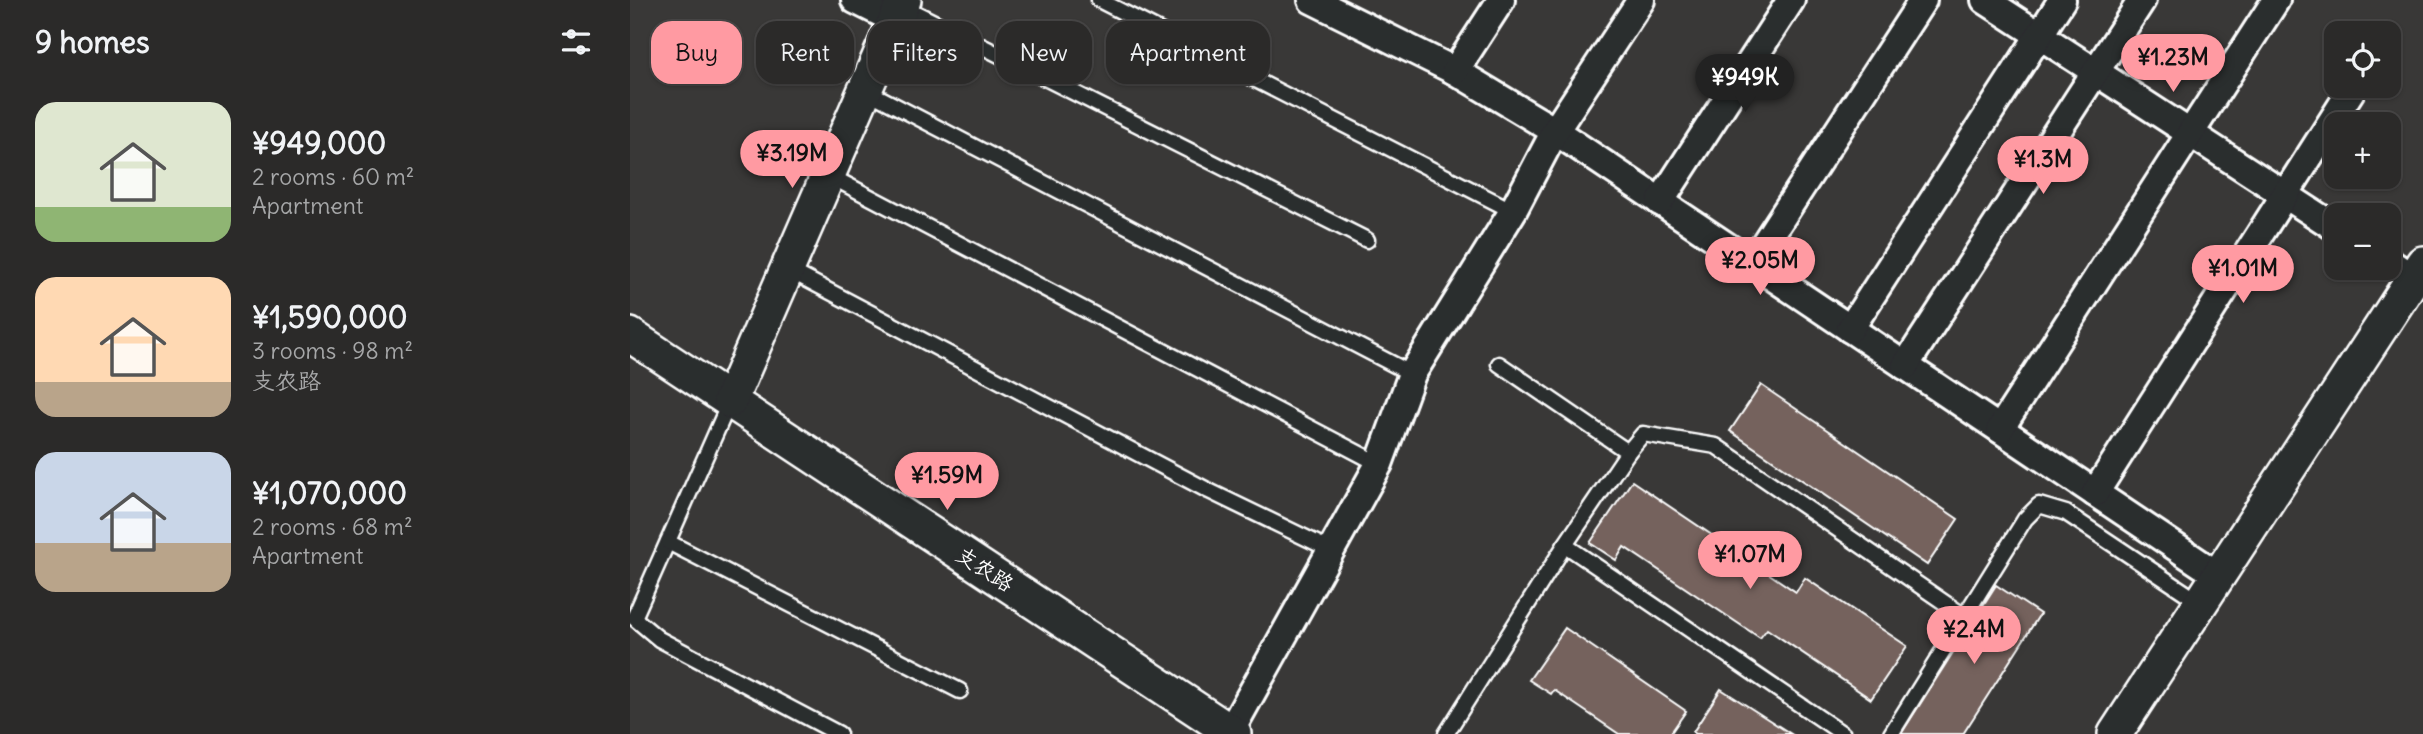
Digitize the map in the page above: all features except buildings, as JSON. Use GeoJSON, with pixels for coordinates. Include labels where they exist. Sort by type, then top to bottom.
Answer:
{"type":"FeatureCollection","features":[{"type":"Feature","properties":{"kind":"street"},"geometry":{"type":"LineString","coordinates":[[730,401],[900,9],[855,0]]}},
{"type":"Feature","properties":{"kind":"street"},"geometry":{"type":"LineString","coordinates":[[1312,0],[1455,71],[1555,131],[2095,493],[2210,589]]}},
{"type":"Feature","properties":{"kind":"street"},"geometry":{"type":"LineString","coordinates":[[1455,71],[1501,0]]}},
{"type":"Feature","properties":{"kind":"street"},"geometry":{"type":"LineString","coordinates":[[1232,733],[1379,464],[1412,374],[1513,211],[1555,131],[1641,0]]}},
{"type":"Feature","properties":{"kind":"street"},"geometry":{"type":"LineString","coordinates":[[1660,202],[1791,0]]}},
{"type":"Feature","properties":{"kind":"street"},"geometry":{"type":"LineString","coordinates":[[1752,263],[1923,0]]}},
{"type":"Feature","properties":{"kind":"street"},"geometry":{"type":"LineString","coordinates":[[1984,0],[2324,220]]}},
{"type":"Feature","properties":{"kind":"street"},"geometry":{"type":"LineString","coordinates":[[1850,329],[2062,0]]}},
{"type":"Feature","properties":{"kind":"street"},"geometry":{"type":"LineString","coordinates":[[1905,366],[2142,0]]}},
{"type":"Feature","properties":{"kind":"street"},"geometry":{"type":"LineString","coordinates":[[2000,429],[2276,0]]}},
{"type":"Feature","properties":{"kind":"street"},"geometry":{"type":"LineString","coordinates":[[2095,493],[2347,98]]}},
{"type":"Feature","properties":{"kind":"street"},"geometry":{"type":"LineString","coordinates":[[2115,734],[2210,589],[2408,268]]}},
{"type":"Feature","properties":{"kind":"street","name":"支农路"},"geometry":{"type":"LineString","coordinates":[[630,335],[1232,733]]}},
{"type":"Feature","properties":{"kind":"lane"},"geometry":{"type":"LineString","coordinates":[[1100,0],[1513,211]]}},
{"type":"Feature","properties":{"kind":"lane"},"geometry":{"type":"LineString","coordinates":[[900,9],[1367,240]]}},
{"type":"Feature","properties":{"kind":"lane"},"geometry":{"type":"LineString","coordinates":[[865,90],[1412,374]]}},
{"type":"Feature","properties":{"kind":"lane"},"geometry":{"type":"LineString","coordinates":[[828,175],[1379,464]]}},
{"type":"Feature","properties":{"kind":"lane"},"geometry":{"type":"LineString","coordinates":[[787,269],[1209,491],[1331,550]]}},
{"type":"Feature","properties":{"kind":"lane"},"geometry":{"type":"LineString","coordinates":[[1499,364],[1628,452]]}},
{"type":"Feature","properties":{"kind":"lane"},"geometry":{"type":"LineString","coordinates":[[730,401],[634,618],[659,639],[839,734]]}},
{"type":"Feature","properties":{"kind":"lane"},"geometry":{"type":"LineString","coordinates":[[1446,734],[1565,545],[1643,433],[1716,446],[1964,616]]}},
{"type":"Feature","properties":{"kind":"lane"},"geometry":{"type":"LineString","coordinates":[[1891,734],[2025,519],[2039,505],[2066,513],[2210,589]]}},
{"type":"Feature","properties":{"kind":"lane"},"geometry":{"type":"LineString","coordinates":[[668,542],[960,691]]}},
{"type":"Feature","properties":{"kind":"lane"},"geometry":{"type":"LineString","coordinates":[[1565,545],[1843,734]]}}]}
